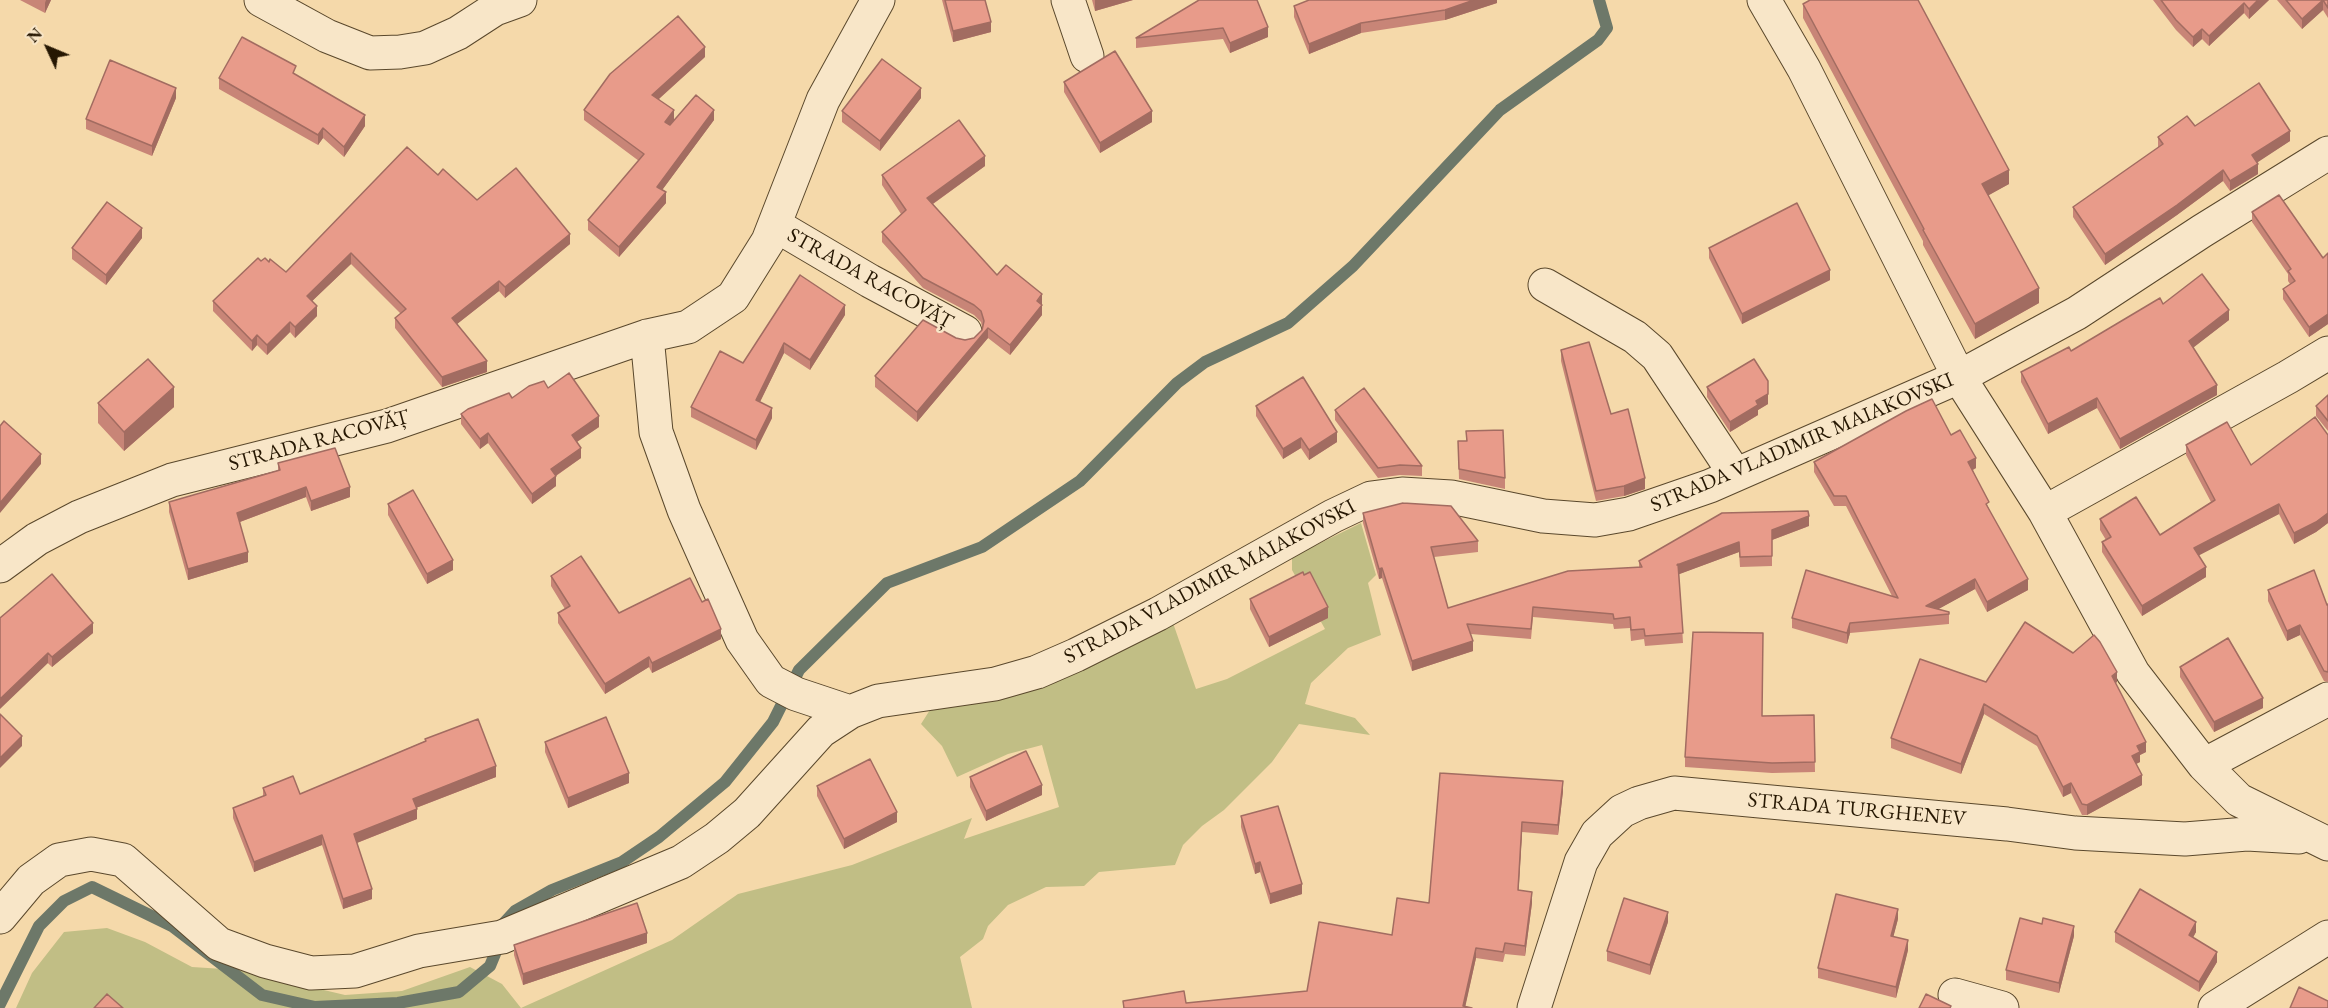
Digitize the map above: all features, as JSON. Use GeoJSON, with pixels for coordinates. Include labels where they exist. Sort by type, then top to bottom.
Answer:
{"type":"FeatureCollection","features":[{"type":"Feature","properties":{"kind":"street"},"geometry":{"type":"LineString","coordinates":[[261,0],[327,36],[370,53],[425,48],[458,33],[495,9],[520,0]]}},
{"type":"Feature","properties":{"kind":"street","name":"STRADA RACOVĂȚ"},"geometry":{"type":"LineString","coordinates":[[0,566],[37,538],[79,517],[172,480],[387,426],[647,336],[688,327],[733,297],[768,241],[823,100],[878,0]]}},
{"type":"Feature","properties":{"kind":"street"},"geometry":{"type":"LineString","coordinates":[[1068,0],[1087,56]]}},
{"type":"Feature","properties":{"kind":"street"},"geometry":{"type":"LineString","coordinates":[[1764,0],[1804,69],[1959,377],[2045,512],[2133,672],[2204,765],[2239,800],[2320,841]]}},
{"type":"Feature","properties":{"kind":"street","name":"STRADA VLADIMIR MAIAKOVSKI"},"geometry":{"type":"LineString","coordinates":[[0,917],[31,880],[59,860],[91,854],[123,860],[219,945],[265,961],[311,973],[355,971],[418,951],[502,937],[681,862],[717,838],[747,813],[821,731],[850,712],[878,701],[995,684],[1037,672],[1158,614],[1333,516],[1371,498],[1402,494],[1451,497],[1543,516],[1595,520],[1629,514],[1710,486],[1959,377],[2077,313],[2202,231],[2328,153]]}},
{"type":"Feature","properties":{"kind":"street","name":"STRADA RACOVĂȚ"},"geometry":{"type":"LineString","coordinates":[[775,225],[870,281],[965,332]]}},
{"type":"Feature","properties":{"kind":"street"},"geometry":{"type":"LineString","coordinates":[[1545,285],[1635,338],[1657,356],[1735,474]]}},
{"type":"Feature","properties":{"kind":"street"},"geometry":{"type":"LineString","coordinates":[[647,336],[656,432],[684,510],[742,640],[784,687],[850,712]]}},
{"type":"Feature","properties":{"kind":"street"},"geometry":{"type":"LineString","coordinates":[[2045,512],[2288,378],[2328,353]]}},
{"type":"Feature","properties":{"kind":"street"},"geometry":{"type":"LineString","coordinates":[[2204,765],[2328,699]]}},
{"type":"Feature","properties":{"kind":"street","name":"STRADA TURGHENEV"},"geometry":{"type":"LineString","coordinates":[[1534,1008],[1581,862],[1597,834],[1622,811],[1639,803],[1674,793],[1996,823],[2075,833],[2185,839],[2247,834],[2320,841]]}},
{"type":"Feature","properties":{"kind":"street"},"geometry":{"type":"LineString","coordinates":[[2216,1008],[2328,937]]}},
{"type":"Feature","properties":{"kind":"street"},"geometry":{"type":"LineString","coordinates":[[1955,995],[2002,1008]]}},
{"type":"Feature","properties":{"kind":"shaded area"},"geometry":{"type":"Polygon","coordinates":[[[1361,523],[1376,575],[1368,583],[1381,635],[1348,648],[1311,683],[1305,704],[1355,718],[1370,735],[1299,724],[1272,762],[1224,810],[1202,826],[1183,845],[1175,865],[1099,872],[1084,886],[1046,887],[1008,905],[988,926],[983,939],[960,957],[972,1008],[521,1008],[672,940],[738,894],[852,865],[972,818],[964,839],[1059,807],[1042,745],[1008,754],[957,777],[942,746],[921,724],[935,702],[1173,623],[1196,689],[1227,679],[1325,629],[1292,570],[1292,557],[1361,523]]]}},
{"type":"Feature","properties":{"kind":"shaded area"},"geometry":{"type":"Polygon","coordinates":[[[107,928],[145,942],[192,967],[239,970],[345,995],[402,991],[470,967],[502,984],[521,1008],[16,1008],[32,973],[64,932],[107,928]]]}},
{"type":"Feature","properties":{"kind":"building"},"geometry":{"type":"Polygon","coordinates":[[[945,0],[985,0],[991,22],[953,31],[945,0]]]}},
{"type":"Feature","properties":{"kind":"building"},"geometry":{"type":"Polygon","coordinates":[[[1199,0],[1257,0],[1268,27],[1230,43],[1223,28],[1136,38],[1199,0]]]}},
{"type":"Feature","properties":{"kind":"building"},"geometry":{"type":"Polygon","coordinates":[[[1309,0],[1474,0],[1445,10],[1361,23],[1309,44],[1294,6],[1309,0]]]}},
{"type":"Feature","properties":{"kind":"building"},"geometry":{"type":"Polygon","coordinates":[[[1810,0],[1918,0],[2009,170],[1982,184],[2039,288],[1975,324],[1803,4],[1810,0]]]}},
{"type":"Feature","properties":{"kind":"building"},"geometry":{"type":"Polygon","coordinates":[[[2161,0],[2258,0],[2249,9],[2244,3],[2209,36],[2202,29],[2193,37],[2161,0]]]}},
{"type":"Feature","properties":{"kind":"building"},"geometry":{"type":"Polygon","coordinates":[[[2286,0],[2323,0],[2302,19],[2286,0]]]}},
{"type":"Feature","properties":{"kind":"building"},"geometry":{"type":"Polygon","coordinates":[[[678,16],[705,47],[652,95],[674,110],[665,122],[670,125],[696,95],[714,110],[657,187],[666,192],[619,247],[588,220],[644,154],[584,110],[610,74],[678,16]]]}},
{"type":"Feature","properties":{"kind":"building"},"geometry":{"type":"Polygon","coordinates":[[[242,37],[296,66],[293,73],[365,115],[344,147],[323,128],[318,135],[219,78],[242,37]]]}},
{"type":"Feature","properties":{"kind":"building"},"geometry":{"type":"Polygon","coordinates":[[[1115,51],[1152,111],[1100,143],[1064,82],[1115,51]]]}},
{"type":"Feature","properties":{"kind":"building"},"geometry":{"type":"Polygon","coordinates":[[[882,59],[921,88],[880,141],[842,111],[882,59]]]}},
{"type":"Feature","properties":{"kind":"building"},"geometry":{"type":"Polygon","coordinates":[[[110,60],[176,88],[152,146],[86,119],[110,60]]]}},
{"type":"Feature","properties":{"kind":"building"},"geometry":{"type":"Polygon","coordinates":[[[2259,83],[2290,131],[2252,155],[2258,164],[2230,181],[2223,170],[2177,205],[2105,254],[2073,207],[2163,144],[2158,137],[2187,116],[2195,126],[2259,83]]]}},
{"type":"Feature","properties":{"kind":"building"},"geometry":{"type":"Polygon","coordinates":[[[959,120],[985,156],[927,198],[997,275],[1006,265],[1042,294],[1037,301],[1042,305],[1010,345],[988,328],[917,412],[875,376],[923,320],[956,338],[965,340],[974,338],[982,330],[984,321],[981,311],[974,305],[923,278],[882,232],[906,210],[882,175],[959,120]]]}},
{"type":"Feature","properties":{"kind":"building"},"geometry":{"type":"Polygon","coordinates":[[[407,147],[438,175],[443,169],[477,200],[516,168],[570,234],[505,287],[499,281],[452,318],[487,361],[442,377],[395,318],[406,309],[351,253],[307,296],[317,306],[295,327],[290,322],[267,345],[257,335],[252,341],[213,301],[258,258],[261,261],[265,258],[269,262],[270,259],[286,272],[407,147]]]}},
{"type":"Feature","properties":{"kind":"building"},"geometry":{"type":"Polygon","coordinates":[[[2279,195],[2323,258],[2328,253],[2328,314],[2309,327],[2283,289],[2295,281],[2288,271],[2291,269],[2252,212],[2279,195]]]}},
{"type":"Feature","properties":{"kind":"building"},"geometry":{"type":"Polygon","coordinates":[[[107,202],[142,228],[106,275],[72,248],[107,202]]]}},
{"type":"Feature","properties":{"kind":"building"},"geometry":{"type":"Polygon","coordinates":[[[1797,203],[1830,270],[1742,314],[1709,248],[1797,203]]]}},
{"type":"Feature","properties":{"kind":"building"},"geometry":{"type":"Polygon","coordinates":[[[2202,274],[2229,310],[2189,341],[2217,385],[2120,439],[2097,398],[2048,424],[2021,372],[2069,347],[2071,351],[2160,298],[2163,304],[2202,274]]]}},
{"type":"Feature","properties":{"kind":"building"},"geometry":{"type":"Polygon","coordinates":[[[800,275],[845,305],[810,360],[784,343],[756,400],[772,408],[756,440],[691,407],[720,351],[743,363],[800,275]]]}},
{"type":"Feature","properties":{"kind":"building"},"geometry":{"type":"Polygon","coordinates":[[[1589,342],[1611,414],[1628,409],[1645,478],[1624,486],[1596,491],[1561,350],[1589,342]]]}},
{"type":"Feature","properties":{"kind":"building"},"geometry":{"type":"Polygon","coordinates":[[[148,359],[174,387],[124,432],[98,403],[148,359]]]}},
{"type":"Feature","properties":{"kind":"building"},"geometry":{"type":"Polygon","coordinates":[[[1754,359],[1768,381],[1768,394],[1756,401],[1758,405],[1730,422],[1707,387],[1754,359]]]}},
{"type":"Feature","properties":{"kind":"building"},"geometry":{"type":"Polygon","coordinates":[[[569,373],[599,416],[572,435],[581,448],[551,469],[556,476],[532,494],[488,433],[480,439],[461,414],[509,393],[512,398],[529,386],[544,381],[548,388],[569,373]]]}},
{"type":"Feature","properties":{"kind":"building"},"geometry":{"type":"Polygon","coordinates":[[[1303,377],[1337,432],[1309,450],[1301,438],[1283,449],[1256,406],[1303,377]]]}},
{"type":"Feature","properties":{"kind":"building"},"geometry":{"type":"Polygon","coordinates":[[[1364,388],[1422,466],[1400,465],[1378,468],[1335,410],[1364,388]]]}},
{"type":"Feature","properties":{"kind":"building"},"geometry":{"type":"Polygon","coordinates":[[[2328,395],[2328,421],[2316,406],[2328,395]]]}},
{"type":"Feature","properties":{"kind":"building"},"geometry":{"type":"Polygon","coordinates":[[[1932,399],[1951,435],[1960,430],[1976,458],[1968,462],[1989,502],[1986,504],[2028,579],[1987,602],[1975,579],[1926,606],[1949,612],[1949,614],[1850,623],[1847,633],[1792,618],[1806,570],[1898,598],[1846,496],[1834,496],[1814,462],[1932,399]]]}},
{"type":"Feature","properties":{"kind":"building"},"geometry":{"type":"Polygon","coordinates":[[[2315,417],[2328,435],[2328,513],[2294,533],[2279,504],[2194,548],[2206,567],[2142,606],[2102,542],[2111,537],[2100,519],[2136,497],[2160,535],[2215,500],[2186,445],[2227,422],[2251,465],[2315,417]]]}},
{"type":"Feature","properties":{"kind":"building"},"geometry":{"type":"Polygon","coordinates":[[[4,421],[41,454],[0,503],[0,426],[4,421]]]}},
{"type":"Feature","properties":{"kind":"building"},"geometry":{"type":"Polygon","coordinates":[[[1503,430],[1505,478],[1459,469],[1458,441],[1467,441],[1466,431],[1503,430]]]}},
{"type":"Feature","properties":{"kind":"building"},"geometry":{"type":"Polygon","coordinates":[[[335,448],[350,487],[311,501],[306,487],[237,513],[248,552],[188,569],[169,502],[280,470],[278,463],[335,448]]]}},
{"type":"Feature","properties":{"kind":"building"},"geometry":{"type":"Polygon","coordinates":[[[413,490],[453,560],[427,574],[388,504],[413,490]]]}},
{"type":"Feature","properties":{"kind":"building"},"geometry":{"type":"Polygon","coordinates":[[[1403,503],[1451,506],[1478,541],[1431,547],[1448,608],[1568,571],[1642,567],[1639,561],[1722,513],[1808,511],[1809,516],[1772,530],[1772,556],[1740,557],[1739,542],[1678,565],[1683,633],[1645,636],[1644,629],[1631,630],[1630,617],[1614,619],[1613,614],[1533,607],[1531,629],[1467,624],[1473,641],[1412,661],[1382,568],[1379,569],[1363,513],[1403,503]]]}},
{"type":"Feature","properties":{"kind":"building"},"geometry":{"type":"Polygon","coordinates":[[[581,556],[619,613],[690,578],[702,602],[708,599],[721,629],[652,663],[649,657],[605,684],[558,613],[570,606],[551,576],[581,556]]]}},
{"type":"Feature","properties":{"kind":"building"},"geometry":{"type":"Polygon","coordinates":[[[2314,570],[2328,604],[2328,672],[2324,671],[2300,625],[2287,631],[2268,590],[2314,570]]]}},
{"type":"Feature","properties":{"kind":"building"},"geometry":{"type":"Polygon","coordinates":[[[1303,572],[1304,575],[1310,572],[1328,607],[1269,637],[1250,599],[1303,572]]]}},
{"type":"Feature","properties":{"kind":"building"},"geometry":{"type":"Polygon","coordinates":[[[52,574],[93,623],[52,657],[48,653],[0,699],[0,618],[52,574]]]}},
{"type":"Feature","properties":{"kind":"building"},"geometry":{"type":"Polygon","coordinates":[[[2025,622],[2073,653],[2094,635],[2117,672],[2112,676],[2146,742],[2137,746],[2140,752],[2132,756],[2142,775],[2087,805],[2082,804],[2071,783],[2063,787],[2037,736],[1984,704],[1961,764],[1891,738],[1920,659],[1986,682],[2025,622]]]}},
{"type":"Feature","properties":{"kind":"building"},"geometry":{"type":"Polygon","coordinates":[[[1693,632],[1763,633],[1762,716],[1814,715],[1815,762],[1772,763],[1685,757],[1693,632]]]}},
{"type":"Feature","properties":{"kind":"building"},"geometry":{"type":"Polygon","coordinates":[[[2228,638],[2263,698],[2214,722],[2180,667],[2228,638]]]}},
{"type":"Feature","properties":{"kind":"building"},"geometry":{"type":"Polygon","coordinates":[[[0,714],[22,736],[0,758],[0,714]]]}},
{"type":"Feature","properties":{"kind":"building"},"geometry":{"type":"Polygon","coordinates":[[[606,717],[629,773],[568,798],[545,742],[606,717]]]}},
{"type":"Feature","properties":{"kind":"building"},"geometry":{"type":"Polygon","coordinates":[[[478,719],[496,766],[413,799],[417,809],[354,834],[372,889],[343,899],[322,835],[254,862],[233,808],[266,795],[263,788],[293,776],[300,794],[426,741],[425,739],[478,719]]]}},
{"type":"Feature","properties":{"kind":"building"},"geometry":{"type":"Polygon","coordinates":[[[1026,751],[1042,785],[986,811],[970,777],[1026,751]]]}},
{"type":"Feature","properties":{"kind":"building"},"geometry":{"type":"Polygon","coordinates":[[[870,759],[897,812],[844,839],[817,786],[870,759]]]}},
{"type":"Feature","properties":{"kind":"building"},"geometry":{"type":"Polygon","coordinates":[[[1440,773],[1563,781],[1558,825],[1522,822],[1518,890],[1532,892],[1525,946],[1505,943],[1503,952],[1476,948],[1463,1006],[1472,1008],[1124,1008],[1123,1001],[1184,991],[1186,1003],[1307,991],[1319,922],[1392,935],[1397,898],[1429,903],[1440,773]]]}},
{"type":"Feature","properties":{"kind":"building"},"geometry":{"type":"Polygon","coordinates":[[[1278,806],[1302,884],[1270,894],[1260,862],[1255,864],[1241,816],[1278,806]]]}},
{"type":"Feature","properties":{"kind":"building"},"geometry":{"type":"Polygon","coordinates":[[[2140,889],[2196,922],[2189,935],[2217,952],[2199,982],[2115,932],[2140,889]]]}},
{"type":"Feature","properties":{"kind":"building"},"geometry":{"type":"Polygon","coordinates":[[[1836,894],[1898,909],[1891,936],[1908,940],[1896,987],[1818,968],[1836,894]]]}},
{"type":"Feature","properties":{"kind":"building"},"geometry":{"type":"Polygon","coordinates":[[[1624,898],[1668,912],[1650,965],[1607,951],[1624,898]]]}},
{"type":"Feature","properties":{"kind":"building"},"geometry":{"type":"Polygon","coordinates":[[[637,903],[647,933],[523,974],[514,945],[637,903]]]}},
{"type":"Feature","properties":{"kind":"building"},"geometry":{"type":"Polygon","coordinates":[[[2020,918],[2042,924],[2043,918],[2074,926],[2059,983],[2006,970],[2020,918]]]}},
{"type":"Feature","properties":{"kind":"building"},"geometry":{"type":"Polygon","coordinates":[[[2299,987],[2328,1001],[2328,1008],[2290,1008],[2299,987]]]}},
{"type":"Feature","properties":{"kind":"building"},"geometry":{"type":"Polygon","coordinates":[[[107,994],[123,1008],[94,1008],[107,994]]]}},
{"type":"Feature","properties":{"kind":"building"},"geometry":{"type":"Polygon","coordinates":[[[1926,994],[1951,1006],[1950,1008],[1919,1008],[1926,994]]]}},
{"type":"Feature","properties":{"kind":"waterway"},"geometry":{"type":"LineString","coordinates":[[0,1004],[39,926],[64,901],[92,887],[172,926],[262,995],[315,1007],[398,1003],[459,992],[490,966],[502,937],[504,923],[515,911],[552,890],[622,862],[659,837],[725,782],[773,722],[799,670],[887,583],[982,547],[1080,481],[1177,383],[1205,362],[1288,323],[1353,266],[1500,110],[1598,40],[1607,28],[1599,0]]}}]}
